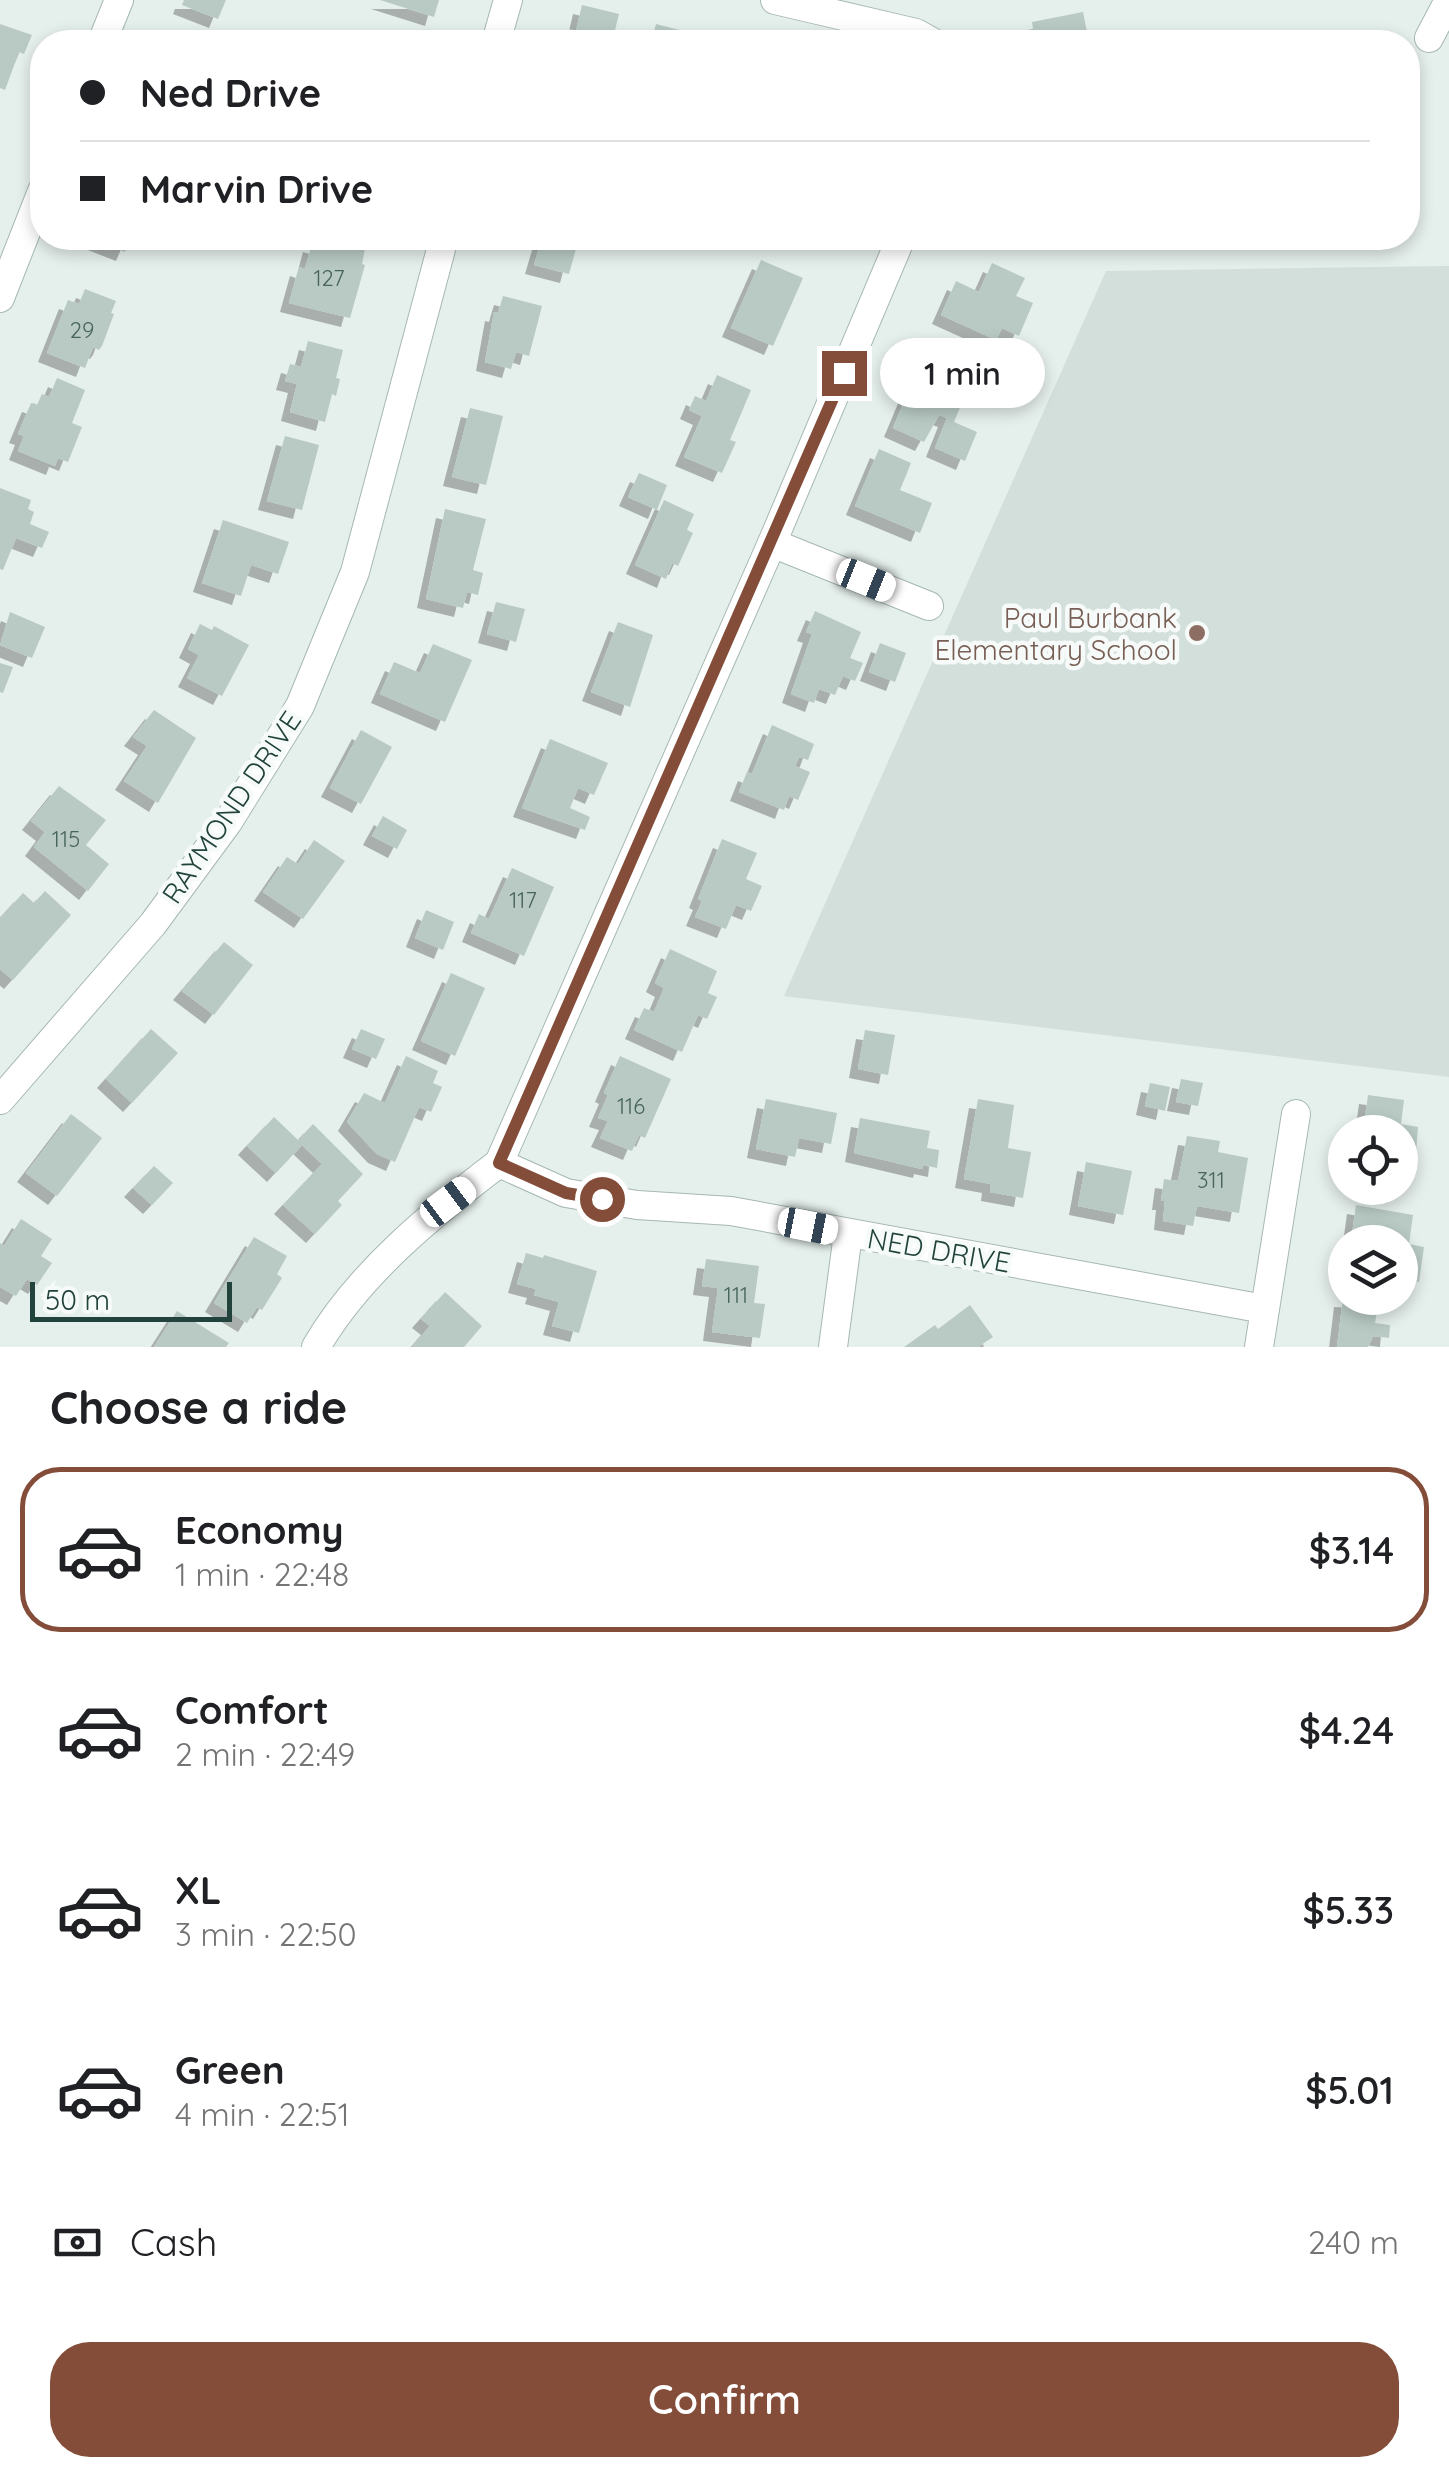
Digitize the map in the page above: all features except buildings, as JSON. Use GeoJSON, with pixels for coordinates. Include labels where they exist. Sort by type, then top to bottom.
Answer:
{"type":"FeatureCollection","features":[{"type":"Feature","properties":{"kind":"street"},"geometry":{"type":"LineString","coordinates":[[107,30],[118,0]]}},
{"type":"Feature","properties":{"kind":"street"},"geometry":{"type":"LineString","coordinates":[[499,30],[508,0]]}},
{"type":"Feature","properties":{"kind":"street"},"geometry":{"type":"LineString","coordinates":[[776,0],[903,30]]}},
{"type":"Feature","properties":{"kind":"street"},"geometry":{"type":"LineString","coordinates":[[1429,38],[1449,0]]}},
{"type":"Feature","properties":{"kind":"street"},"geometry":{"type":"LineString","coordinates":[[0,298],[30,222]]}},
{"type":"Feature","properties":{"kind":"street","name":"RAYMOND DRIVE"},"geometry":{"type":"LineString","coordinates":[[0,1100],[153,924],[228,822],[300,706],[355,572],[441,250]]}},
{"type":"Feature","properties":{"kind":"street"},"geometry":{"type":"LineString","coordinates":[[316,1347],[330,1322],[422,1222],[499,1163],[896,250]]}},
{"type":"Feature","properties":{"kind":"street"},"geometry":{"type":"LineString","coordinates":[[772,542],[929,606]]}},
{"type":"Feature","properties":{"kind":"street"},"geometry":{"type":"LineString","coordinates":[[1259,1347],[1296,1114]]}},
{"type":"Feature","properties":{"kind":"street","name":"NED DRIVE"},"geometry":{"type":"LineString","coordinates":[[499,1163],[566,1193],[638,1206],[730,1211],[1264,1309]]}},
{"type":"Feature","properties":{"kind":"street"},"geometry":{"type":"LineString","coordinates":[[833,1347],[848,1234]]}},
{"type":"Feature","properties":{"kind":"shaded area","name":"Paul Burbank Elementary School"},"geometry":{"type":"Polygon","coordinates":[[[1449,266],[1449,1077],[784,996],[1106,271],[1449,266]]]}},
{"type":"Feature","properties":{"kind":"place","name":"Paul Burbank Elementary School"},"geometry":{"type":"Point","coordinates":[1197,633]}},
{"type":"Feature","properties":{"kind":"route"},"geometry":{"type":"LineString","coordinates":[[602,1199],[566,1193],[499,1163],[844,373]]}}]}
